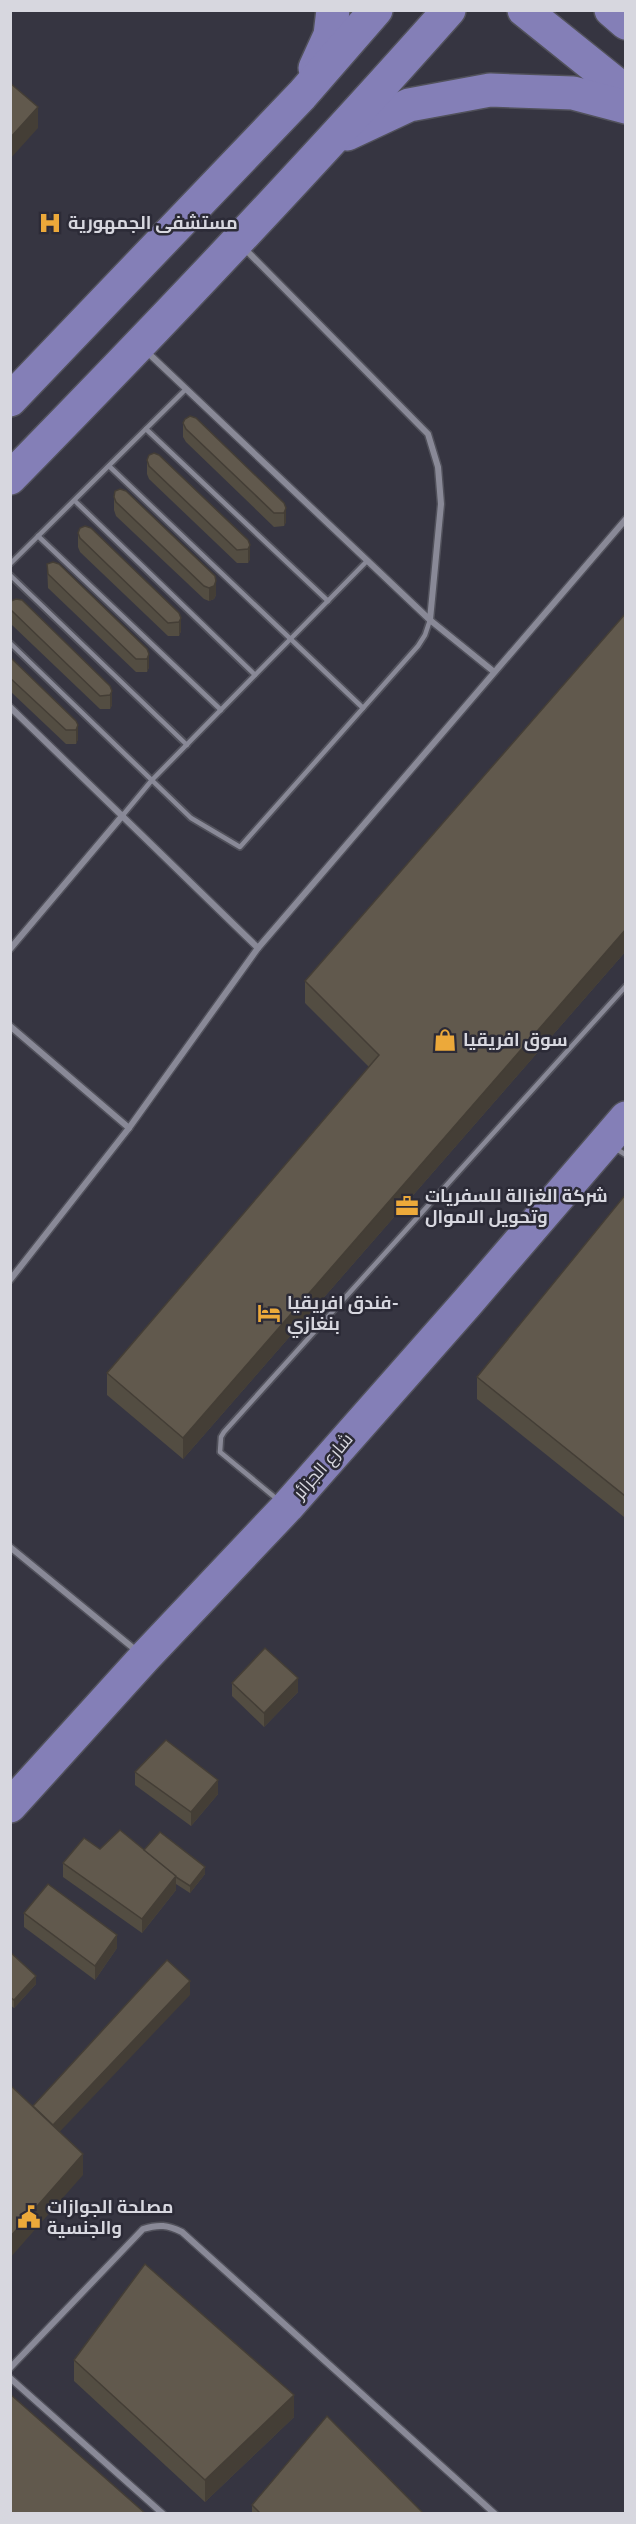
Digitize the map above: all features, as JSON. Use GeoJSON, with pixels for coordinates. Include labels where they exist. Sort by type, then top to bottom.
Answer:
{"type":"FeatureCollection","features":[{"type":"Feature","properties":{"kind":"main road"},"geometry":{"type":"LineString","coordinates":[[302,95],[330,35],[333,10]]}},
{"type":"Feature","properties":{"kind":"main road"},"geometry":{"type":"LineString","coordinates":[[10,400],[302,95],[376,10]]}},
{"type":"Feature","properties":{"kind":"main road"},"geometry":{"type":"LineString","coordinates":[[10,478],[140,346],[334,140],[449,10]]}},
{"type":"Feature","properties":{"kind":"main road"},"geometry":{"type":"LineString","coordinates":[[524,10],[626,92]]}},
{"type":"Feature","properties":{"kind":"main road"},"geometry":{"type":"LineString","coordinates":[[611,10],[626,22]]}},
{"type":"Feature","properties":{"kind":"main road"},"geometry":{"type":"LineString","coordinates":[[334,140],[410,105],[490,90],[573,93],[626,107]]}},
{"type":"Feature","properties":{"kind":"main road","name":"شارع الجزائر"},"geometry":{"type":"LineString","coordinates":[[10,1806],[145,1657],[287,1507],[467,1303],[619,1138]]}},
{"type":"Feature","properties":{"kind":"street"},"geometry":{"type":"LineString","coordinates":[[238,242],[428,434],[438,467],[441,504],[430,620]]}},
{"type":"Feature","properties":{"kind":"street"},"geometry":{"type":"LineString","coordinates":[[140,346],[430,620],[493,671]]}},
{"type":"Feature","properties":{"kind":"street"},"geometry":{"type":"LineString","coordinates":[[10,1280],[13,1271],[129,1128],[258,948],[493,671],[626,519]]}},
{"type":"Feature","properties":{"kind":"street"},"geometry":{"type":"LineString","coordinates":[[10,707],[258,948]]}},
{"type":"Feature","properties":{"kind":"street"},"geometry":{"type":"LineString","coordinates":[[10,949],[123,815]]}},
{"type":"Feature","properties":{"kind":"street"},"geometry":{"type":"LineString","coordinates":[[10,1026],[129,1128]]}},
{"type":"Feature","properties":{"kind":"street"},"geometry":{"type":"LineString","coordinates":[[10,1547],[145,1657]]}},
{"type":"Feature","properties":{"kind":"street"},"geometry":{"type":"LineString","coordinates":[[10,2368],[143,2229],[156,2225],[170,2226],[182,2232],[495,2514]]}},
{"type":"Feature","properties":{"kind":"street"},"geometry":{"type":"LineString","coordinates":[[10,2378],[163,2514]]}},
{"type":"Feature","properties":{"kind":"lane"},"geometry":{"type":"LineString","coordinates":[[10,564],[186,389]]}},
{"type":"Feature","properties":{"kind":"lane"},"geometry":{"type":"LineString","coordinates":[[146,429],[328,601]]}},
{"type":"Feature","properties":{"kind":"lane"},"geometry":{"type":"LineString","coordinates":[[109,466],[363,708]]}},
{"type":"Feature","properties":{"kind":"lane"},"geometry":{"type":"LineString","coordinates":[[75,501],[255,675]]}},
{"type":"Feature","properties":{"kind":"lane"},"geometry":{"type":"LineString","coordinates":[[38,536],[221,710]]}},
{"type":"Feature","properties":{"kind":"lane"},"geometry":{"type":"LineString","coordinates":[[123,815],[152,780],[368,561]]}},
{"type":"Feature","properties":{"kind":"lane"},"geometry":{"type":"LineString","coordinates":[[10,575],[187,745]]}},
{"type":"Feature","properties":{"kind":"lane"},"geometry":{"type":"LineString","coordinates":[[10,643],[191,818],[240,847],[418,646],[430,620]]}},
{"type":"Feature","properties":{"kind":"lane"},"geometry":{"type":"LineString","coordinates":[[287,1507],[220,1452],[220,1437],[626,986]]}},
{"type":"Feature","properties":{"kind":"building"},"geometry":{"type":"Polygon","coordinates":[[[10,83],[38,107],[10,138],[10,83]]]}},
{"type":"Feature","properties":{"kind":"building"},"geometry":{"type":"Polygon","coordinates":[[[190,416],[196,418],[284,503],[286,508],[284,513],[274,513],[186,429],[183,423],[190,416]]]}},
{"type":"Feature","properties":{"kind":"building"},"geometry":{"type":"Polygon","coordinates":[[[154,453],[159,455],[248,540],[250,545],[248,549],[237,550],[149,466],[147,460],[149,455],[154,453]]]}},
{"type":"Feature","properties":{"kind":"building"},"geometry":{"type":"Polygon","coordinates":[[[120,489],[126,491],[215,576],[214,586],[209,588],[204,586],[116,502],[115,491],[120,489]]]}},
{"type":"Feature","properties":{"kind":"building"},"geometry":{"type":"Polygon","coordinates":[[[85,526],[91,528],[179,613],[181,618],[179,622],[168,623],[80,538],[78,533],[80,528],[85,526]]]}},
{"type":"Feature","properties":{"kind":"building"},"geometry":{"type":"Polygon","coordinates":[[[53,562],[59,564],[147,649],[149,654],[147,659],[136,659],[48,574],[47,564],[53,562]]]}},
{"type":"Feature","properties":{"kind":"building"},"geometry":{"type":"Polygon","coordinates":[[[22,600],[110,686],[112,691],[110,695],[100,696],[10,609],[11,601],[22,600]]]}},
{"type":"Feature","properties":{"kind":"building","name":"سوق افريقيا"},"geometry":{"type":"Polygon","coordinates":[[[626,613],[626,929],[183,1438],[107,1373],[379,1055],[305,981],[626,613]]]}},
{"type":"Feature","properties":{"kind":"building"},"geometry":{"type":"Polygon","coordinates":[[[10,657],[76,721],[78,725],[76,730],[66,730],[10,678],[10,657]]]}},
{"type":"Feature","properties":{"kind":"building"},"geometry":{"type":"Polygon","coordinates":[[[626,1194],[626,1494],[624,1495],[477,1377],[626,1194]]]}},
{"type":"Feature","properties":{"kind":"building"},"geometry":{"type":"Polygon","coordinates":[[[265,1648],[298,1678],[264,1713],[232,1683],[265,1648]]]}},
{"type":"Feature","properties":{"kind":"building"},"geometry":{"type":"Polygon","coordinates":[[[166,1740],[218,1780],[191,1812],[135,1772],[166,1740]]]}},
{"type":"Feature","properties":{"kind":"building"},"geometry":{"type":"Polygon","coordinates":[[[120,1830],[176,1876],[142,1919],[63,1863],[84,1838],[100,1849],[120,1830]]]}},
{"type":"Feature","properties":{"kind":"building"},"geometry":{"type":"Polygon","coordinates":[[[160,1832],[205,1867],[190,1886],[144,1850],[160,1832]]]}},
{"type":"Feature","properties":{"kind":"building"},"geometry":{"type":"Polygon","coordinates":[[[48,1884],[117,1935],[95,1966],[24,1913],[48,1884]]]}},
{"type":"Feature","properties":{"kind":"building"},"geometry":{"type":"Polygon","coordinates":[[[10,1952],[36,1976],[14,2000],[10,1997],[10,1952]]]}},
{"type":"Feature","properties":{"kind":"building"},"geometry":{"type":"Polygon","coordinates":[[[167,1960],[190,1981],[53,2125],[33,2106],[167,1960]]]}},
{"type":"Feature","properties":{"kind":"building","name":"مصلحة الجوازات والجنسية"},"geometry":{"type":"Polygon","coordinates":[[[10,2085],[83,2154],[10,2237],[10,2085]]]}},
{"type":"Feature","properties":{"kind":"building"},"geometry":{"type":"Polygon","coordinates":[[[145,2264],[294,2395],[205,2480],[74,2360],[145,2264]]]}},
{"type":"Feature","properties":{"kind":"building"},"geometry":{"type":"Polygon","coordinates":[[[10,2394],[146,2514],[10,2514],[10,2394]]]}},
{"type":"Feature","properties":{"kind":"building"},"geometry":{"type":"Polygon","coordinates":[[[327,2416],[424,2514],[261,2514],[252,2505],[327,2416]]]}},
{"type":"Feature","properties":{"kind":"place","name":"مستشفى الجمهورية"},"geometry":{"type":"Point","coordinates":[50,223]}},
{"type":"Feature","properties":{"kind":"place","name":"سوق افريقيا"},"geometry":{"type":"Point","coordinates":[445,1040]}},
{"type":"Feature","properties":{"kind":"place","name":"شركة الغزالة للسفريات وتحويل الاموال"},"geometry":{"type":"Point","coordinates":[407,1206]}},
{"type":"Feature","properties":{"kind":"place","name":"فندق افريقيا- بنغازي"},"geometry":{"type":"Point","coordinates":[269,1313]}},
{"type":"Feature","properties":{"kind":"place","name":"مصلحة الجوازات والجنسية"},"geometry":{"type":"Point","coordinates":[29,2217]}}]}
